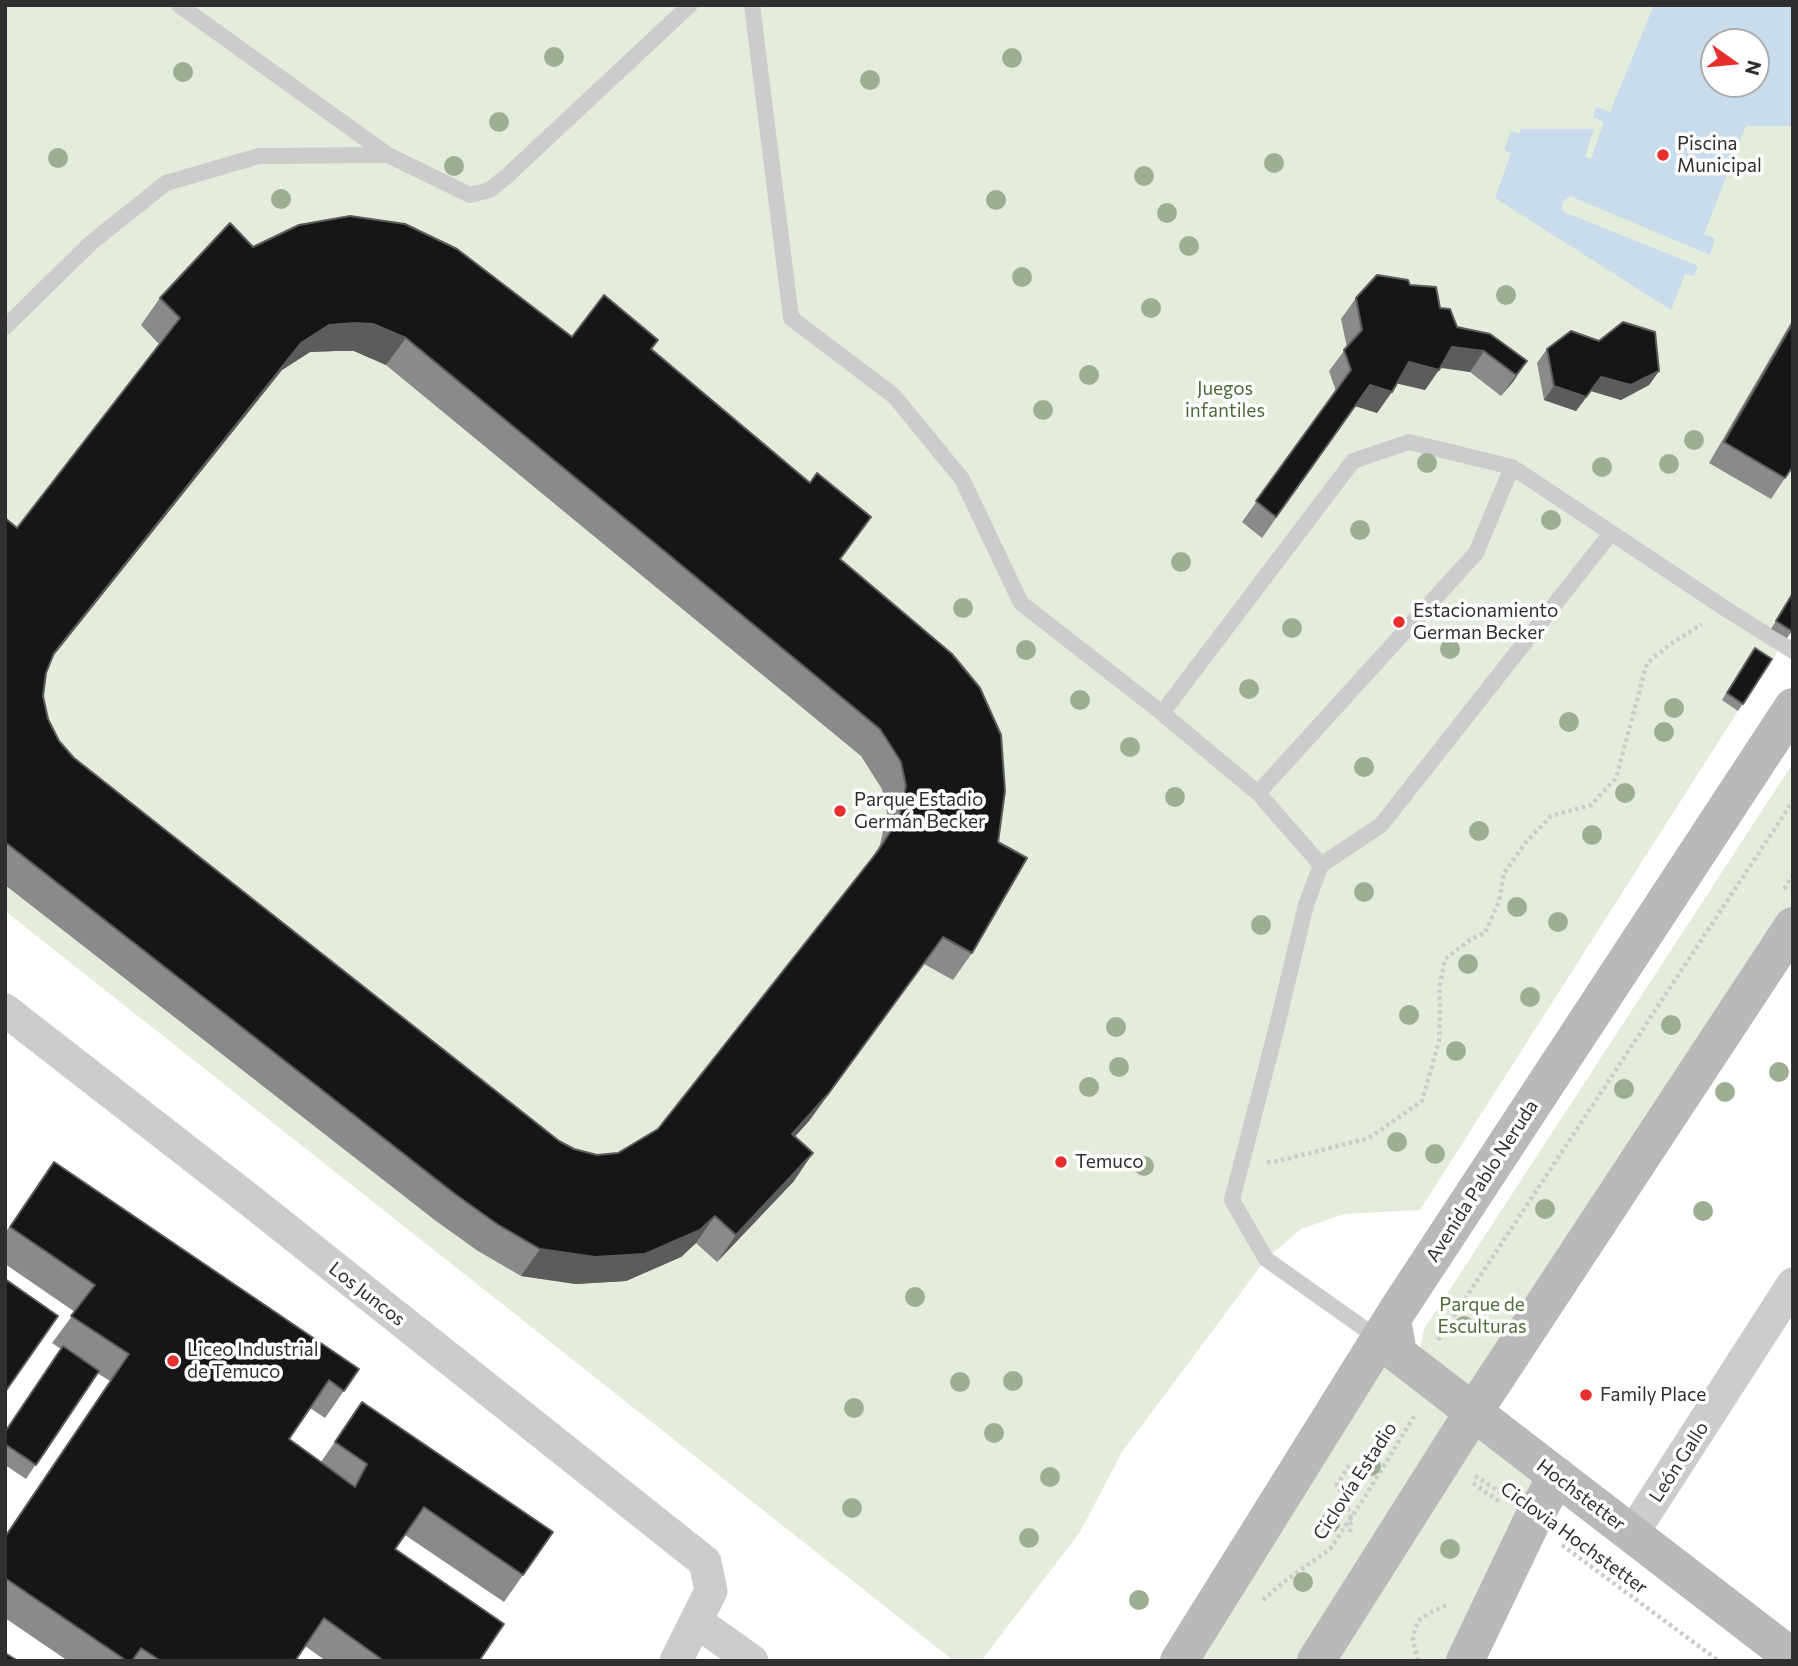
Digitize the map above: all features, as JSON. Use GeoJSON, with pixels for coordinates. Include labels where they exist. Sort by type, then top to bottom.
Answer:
{"type":"FeatureCollection","features":[{"type":"Feature","properties":{"kind":"main road","name":"Avenida Pablo Neruda"},"geometry":{"type":"LineString","coordinates":[[1179,1661],[1385,1329],[1793,707]]}},
{"type":"Feature","properties":{"kind":"main road"},"geometry":{"type":"LineString","coordinates":[[1316,1661],[1474,1411],[1793,926]]}},
{"type":"Feature","properties":{"kind":"main road","name":"Hochstetter"},"geometry":{"type":"LineString","coordinates":[[1385,1329],[1398,1354],[1793,1658]]}},
{"type":"Feature","properties":{"kind":"main road"},"geometry":{"type":"LineString","coordinates":[[1465,1661],[1556,1476]]}},
{"type":"Feature","properties":{"kind":"street","name":"Los Juncos"},"geometry":{"type":"LineString","coordinates":[[5,1010],[705,1562],[711,1591],[697,1622]]}},
{"type":"Feature","properties":{"kind":"street","name":"León Gallo"},"geometry":{"type":"LineString","coordinates":[[1632,1534],[1793,1284]]}},
{"type":"Feature","properties":{"kind":"street"},"geometry":{"type":"LineString","coordinates":[[676,1661],[697,1622],[752,1661]]}},
{"type":"Feature","properties":{"kind":"lane"},"geometry":{"type":"LineString","coordinates":[[179,5],[388,155],[470,195],[491,190],[690,5]]}},
{"type":"Feature","properties":{"kind":"lane"},"geometry":{"type":"LineString","coordinates":[[752,5],[791,318],[894,396],[962,479],[1021,603],[1162,713],[1258,793],[1321,865]]}},
{"type":"Feature","properties":{"kind":"lane"},"geometry":{"type":"LineString","coordinates":[[5,327],[92,242],[166,183],[259,156],[388,155]]}},
{"type":"Feature","properties":{"kind":"lane"},"geometry":{"type":"LineString","coordinates":[[1162,713],[1353,461],[1409,442],[1513,467],[1793,651]]}},
{"type":"Feature","properties":{"kind":"lane"},"geometry":{"type":"LineString","coordinates":[[1258,793],[1476,553],[1513,467]]}},
{"type":"Feature","properties":{"kind":"lane"},"geometry":{"type":"LineString","coordinates":[[1385,1329],[1266,1259],[1232,1200],[1306,905],[1321,865],[1381,825],[1611,533]]}},
{"type":"Feature","properties":{"kind":"path"},"geometry":{"type":"LineString","coordinates":[[1241,1164],[1278,1161],[1369,1138],[1422,1101],[1439,1041],[1439,989],[1445,959],[1471,939],[1485,933],[1499,901],[1504,873],[1526,842],[1551,816],[1591,806],[1616,778],[1647,663],[1672,643],[1726,609]]}},
{"type":"Feature","properties":{"kind":"path"},"geometry":{"type":"LineString","coordinates":[[1418,1370],[1793,801]]}},
{"type":"Feature","properties":{"kind":"path","name":"Ciclovía Estadio"},"geometry":{"type":"LineString","coordinates":[[1257,1606],[1285,1581],[1330,1549],[1415,1414]]}},
{"type":"Feature","properties":{"kind":"path","name":"Ciclovia Hochstetter"},"geometry":{"type":"LineString","coordinates":[[1443,1460],[1719,1661]]}},
{"type":"Feature","properties":{"kind":"path"},"geometry":{"type":"LineString","coordinates":[[1349,1545],[1351,1518],[1338,1485],[1351,1463]]}},
{"type":"Feature","properties":{"kind":"green space","name":"Parque Estadio Germán Becker"},"geometry":{"type":"Polygon","coordinates":[[[5,5],[1793,5],[1793,629],[1420,1210],[1344,1214],[1301,1229],[1266,1259],[1122,1452],[1080,1532],[981,1661],[954,1661],[5,911],[5,5]]]}},
{"type":"Feature","properties":{"kind":"green space","name":"Parque de Esculturas"},"geometry":{"type":"Polygon","coordinates":[[[1793,763],[1793,904],[1486,1386],[1463,1391],[1418,1358],[1424,1329],[1793,763]]]}},
{"type":"Feature","properties":{"kind":"green space"},"geometry":{"type":"Polygon","coordinates":[[[1381,1352],[1542,1484],[1456,1661],[1191,1661],[1381,1352]]]}},
{"type":"Feature","properties":{"kind":"water","name":"Piscina Municipal"},"geometry":{"type":"Polygon","coordinates":[[[1654,5],[1793,5],[1793,126],[1746,126],[1704,234],[1715,238],[1710,255],[1570,196],[1563,202],[1564,212],[1698,266],[1694,276],[1685,274],[1671,310],[1495,198],[1511,153],[1504,150],[1511,131],[1519,134],[1521,129],[1594,129],[1585,157],[1591,159],[1604,122],[1593,117],[1596,107],[1610,112],[1654,5]]]}},
{"type":"Feature","properties":{"kind":"building"},"geometry":{"type":"Polygon","coordinates":[[[350,216],[405,224],[457,249],[572,337],[604,295],[658,340],[651,349],[810,483],[817,473],[871,517],[840,559],[952,654],[980,688],[1001,735],[1005,791],[998,842],[1027,858],[972,953],[943,937],[828,1094],[792,1134],[813,1153],[736,1235],[715,1216],[700,1230],[645,1254],[595,1257],[540,1249],[497,1224],[455,1194],[5,842],[5,518],[17,528],[180,318],[160,298],[230,223],[253,247],[299,225],[350,216]],[[373,324],[329,325],[301,343],[54,653],[46,673],[43,696],[48,719],[59,741],[74,758],[559,1141],[574,1149],[597,1155],[618,1153],[658,1129],[878,851],[899,818],[906,786],[901,762],[880,729],[406,338],[373,324]]]}},
{"type":"Feature","properties":{"kind":"building"},"geometry":{"type":"Polygon","coordinates":[[[1377,275],[1408,280],[1410,285],[1436,287],[1440,308],[1450,309],[1457,327],[1490,334],[1527,361],[1516,375],[1484,351],[1452,347],[1439,370],[1409,362],[1392,392],[1370,385],[1276,517],[1256,501],[1351,370],[1344,350],[1362,330],[1356,298],[1377,275]]]}},
{"type":"Feature","properties":{"kind":"building"},"geometry":{"type":"Polygon","coordinates":[[[1623,322],[1655,332],[1659,371],[1631,385],[1601,377],[1586,397],[1554,386],[1547,349],[1571,331],[1599,341],[1623,322]]]}},
{"type":"Feature","properties":{"kind":"building"},"geometry":{"type":"Polygon","coordinates":[[[1793,323],[1793,466],[1785,478],[1724,442],[1793,323]]]}},
{"type":"Feature","properties":{"kind":"building"},"geometry":{"type":"Polygon","coordinates":[[[1793,593],[1793,630],[1792,631],[1776,621],[1793,593]]]}},
{"type":"Feature","properties":{"kind":"building"},"geometry":{"type":"Polygon","coordinates":[[[1755,648],[1772,659],[1743,704],[1727,693],[1755,648]]]}},
{"type":"Feature","properties":{"kind":"building","name":"Liceo Industrial de Temuco"},"geometry":{"type":"Polygon","coordinates":[[[54,1162],[359,1369],[344,1391],[329,1380],[289,1439],[355,1487],[367,1464],[335,1442],[362,1402],[553,1532],[523,1575],[424,1507],[395,1549],[504,1624],[479,1661],[384,1661],[324,1618],[295,1661],[161,1661],[141,1648],[132,1661],[127,1661],[5,1578],[5,1537],[129,1354],[71,1316],[95,1285],[10,1227],[54,1162]]]}},
{"type":"Feature","properties":{"kind":"building"},"geometry":{"type":"Polygon","coordinates":[[[5,1279],[58,1316],[5,1392],[5,1279]]]}},
{"type":"Feature","properties":{"kind":"building"},"geometry":{"type":"Polygon","coordinates":[[[63,1346],[99,1371],[36,1465],[5,1444],[5,1432],[63,1346]]]}},
{"type":"Feature","properties":{"kind":"building"},"geometry":{"type":"Polygon","coordinates":[[[5,1653],[18,1661],[5,1661],[5,1653]]]}},
{"type":"Feature","properties":{"kind":"place","name":"Piscina Municipal"},"geometry":{"type":"Point","coordinates":[1663,155]}},
{"type":"Feature","properties":{"kind":"place","name":"Estacionamiento German Becker"},"geometry":{"type":"Point","coordinates":[1399,622]}},
{"type":"Feature","properties":{"kind":"place","name":"Parque Estadio Germán Becker"},"geometry":{"type":"Point","coordinates":[840,811]}},
{"type":"Feature","properties":{"kind":"place","name":"Temuco"},"geometry":{"type":"Point","coordinates":[1061,1162]}},
{"type":"Feature","properties":{"kind":"place","name":"Liceo Industrial de Temuco"},"geometry":{"type":"Point","coordinates":[173,1361]}},
{"type":"Feature","properties":{"kind":"place","name":"Family Place"},"geometry":{"type":"Point","coordinates":[1586,1395]}},
{"type":"Feature","properties":{"kind":"park label","name":"Juegos infantiles"},"geometry":{"type":"Point","coordinates":[1225,400]}}]}
